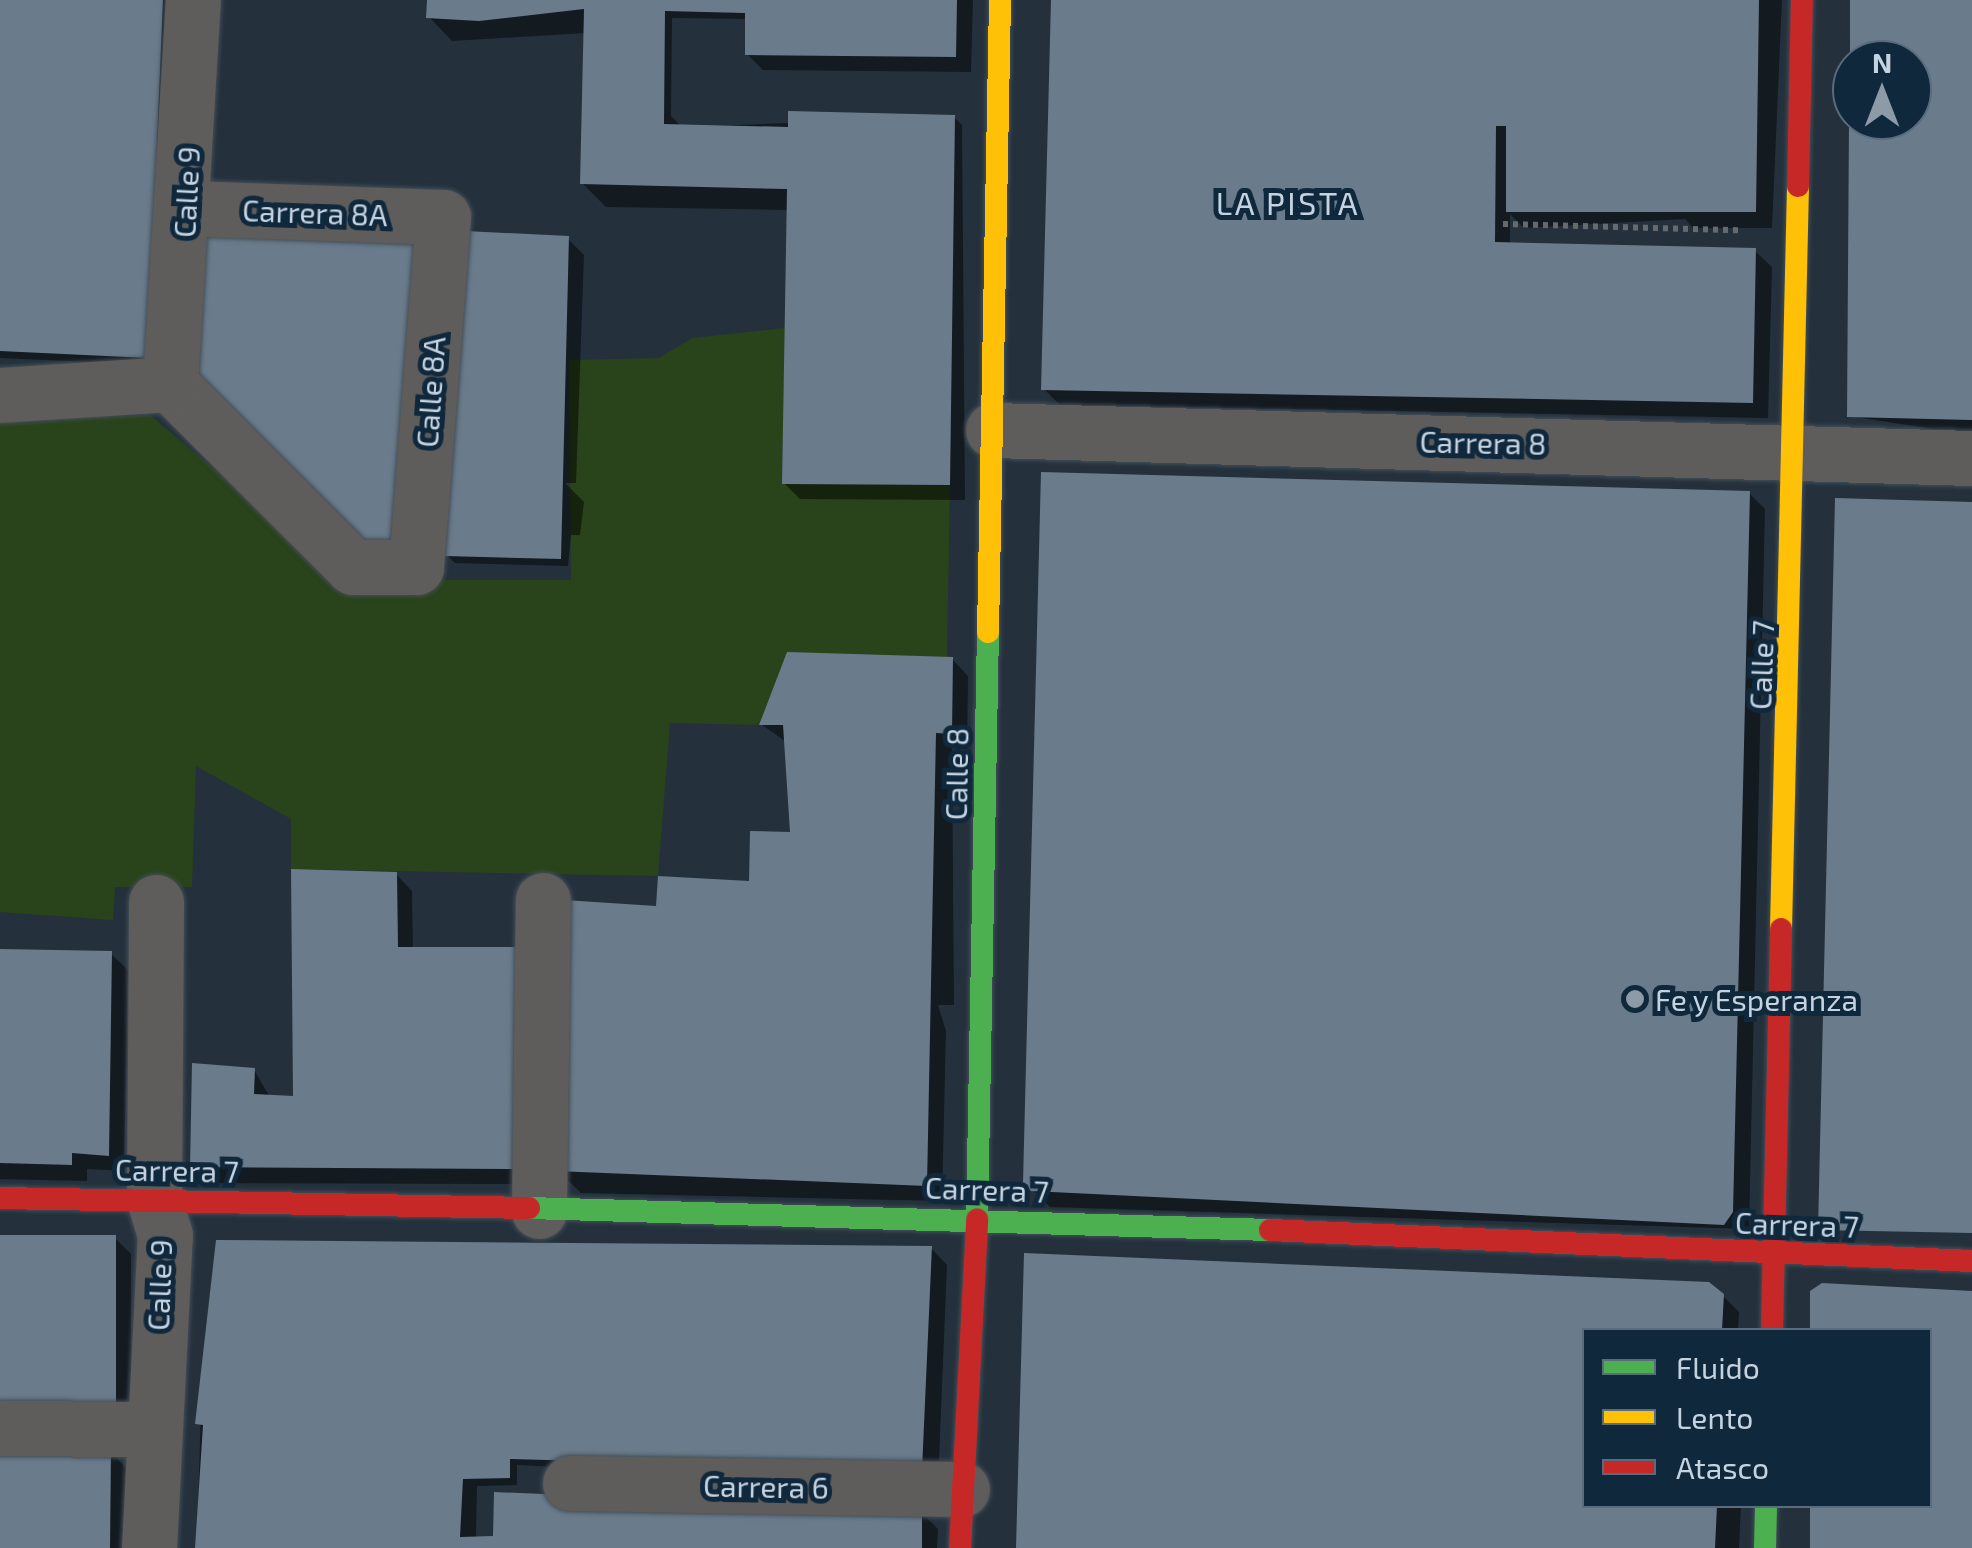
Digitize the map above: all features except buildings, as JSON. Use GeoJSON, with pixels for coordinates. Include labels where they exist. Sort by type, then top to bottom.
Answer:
{"type":"FeatureCollection","features":[{"type":"Feature","properties":{"kind":"main road","name":"Calle 8"},"geometry":{"type":"LineString","coordinates":[[960,1548],[977,1218],[1000,0]]}},
{"type":"Feature","properties":{"kind":"main road","name":"Calle 7"},"geometry":{"type":"LineString","coordinates":[[1772,1328],[1797,450],[1802,0]]}},
{"type":"Feature","properties":{"kind":"main road","name":"Carrera 7"},"geometry":{"type":"LineString","coordinates":[[0,1198],[154,1198],[538,1211],[977,1218],[1972,1261]]}},
{"type":"Feature","properties":{"kind":"main road"},"geometry":{"type":"LineString","coordinates":[[1765,1548],[1766,1508]]}},
{"type":"Feature","properties":{"kind":"street","name":"Calle 9"},"geometry":{"type":"LineString","coordinates":[[170,384],[188,208],[193,0]]}},
{"type":"Feature","properties":{"kind":"street","name":"Carrera 8A"},"geometry":{"type":"LineString","coordinates":[[188,208],[442,217]]}},
{"type":"Feature","properties":{"kind":"street","name":"Calle 8A"},"geometry":{"type":"LineString","coordinates":[[170,384],[353,567],[416,567],[442,217]]}},
{"type":"Feature","properties":{"kind":"street"},"geometry":{"type":"LineString","coordinates":[[0,395],[170,384]]}},
{"type":"Feature","properties":{"kind":"street","name":"Carrera 8"},"geometry":{"type":"LineString","coordinates":[[993,430],[1972,458]]}},
{"type":"Feature","properties":{"kind":"street"},"geometry":{"type":"LineString","coordinates":[[538,1211],[543,900]]}},
{"type":"Feature","properties":{"kind":"street","name":"Calle 9"},"geometry":{"type":"LineString","coordinates":[[149,1548],[164,1235],[154,1198],[156,902]]}},
{"type":"Feature","properties":{"kind":"street"},"geometry":{"type":"LineString","coordinates":[[0,1428],[152,1429]]}},
{"type":"Feature","properties":{"kind":"street","name":"Carrera 6"},"geometry":{"type":"LineString","coordinates":[[570,1482],[962,1489]]}},
{"type":"Feature","properties":{"kind":"path"},"geometry":{"type":"LineString","coordinates":[[1504,224],[1800,231]]}},
{"type":"Feature","properties":{"kind":"green space"},"geometry":{"type":"Polygon","coordinates":[[[785,328],[782,484],[950,485],[947,657],[787,653],[759,725],[670,723],[658,876],[291,869],[291,819],[196,766],[192,887],[115,887],[113,920],[0,912],[0,419],[150,415],[346,580],[571,580],[569,360],[659,358],[692,338],[785,328]]]}},
{"type":"Feature","properties":{"kind":"traffic: fast"},"geometry":{"type":"LineString","coordinates":[[977,1219],[988,632]]}},
{"type":"Feature","properties":{"kind":"traffic: fast"},"geometry":{"type":"LineString","coordinates":[[529,1208],[1270,1230]]}},
{"type":"Feature","properties":{"kind":"traffic: fast"},"geometry":{"type":"LineString","coordinates":[[1765,1548],[1766,1508]]}},
{"type":"Feature","properties":{"kind":"traffic: slow"},"geometry":{"type":"LineString","coordinates":[[988,632],[1000,0]]}},
{"type":"Feature","properties":{"kind":"traffic: slow"},"geometry":{"type":"LineString","coordinates":[[1781,929],[1798,186]]}},
{"type":"Feature","properties":{"kind":"traffic: jam"},"geometry":{"type":"LineString","coordinates":[[1798,186],[1802,0]]}},
{"type":"Feature","properties":{"kind":"traffic: jam"},"geometry":{"type":"LineString","coordinates":[[1772,1328],[1781,929]]}},
{"type":"Feature","properties":{"kind":"traffic: jam"},"geometry":{"type":"LineString","coordinates":[[0,1198],[529,1208]]}},
{"type":"Feature","properties":{"kind":"traffic: jam"},"geometry":{"type":"LineString","coordinates":[[960,1548],[977,1219]]}},
{"type":"Feature","properties":{"kind":"traffic: jam"},"geometry":{"type":"LineString","coordinates":[[1270,1230],[1972,1261]]}},
{"type":"Feature","properties":{"kind":"place","name":"Fe y Esperanza"},"geometry":{"type":"Point","coordinates":[1635,999]}},
{"type":"Feature","properties":{"kind":"district","name":"LA PISTA"},"geometry":{"type":"Point","coordinates":[1288,202]}}]}
